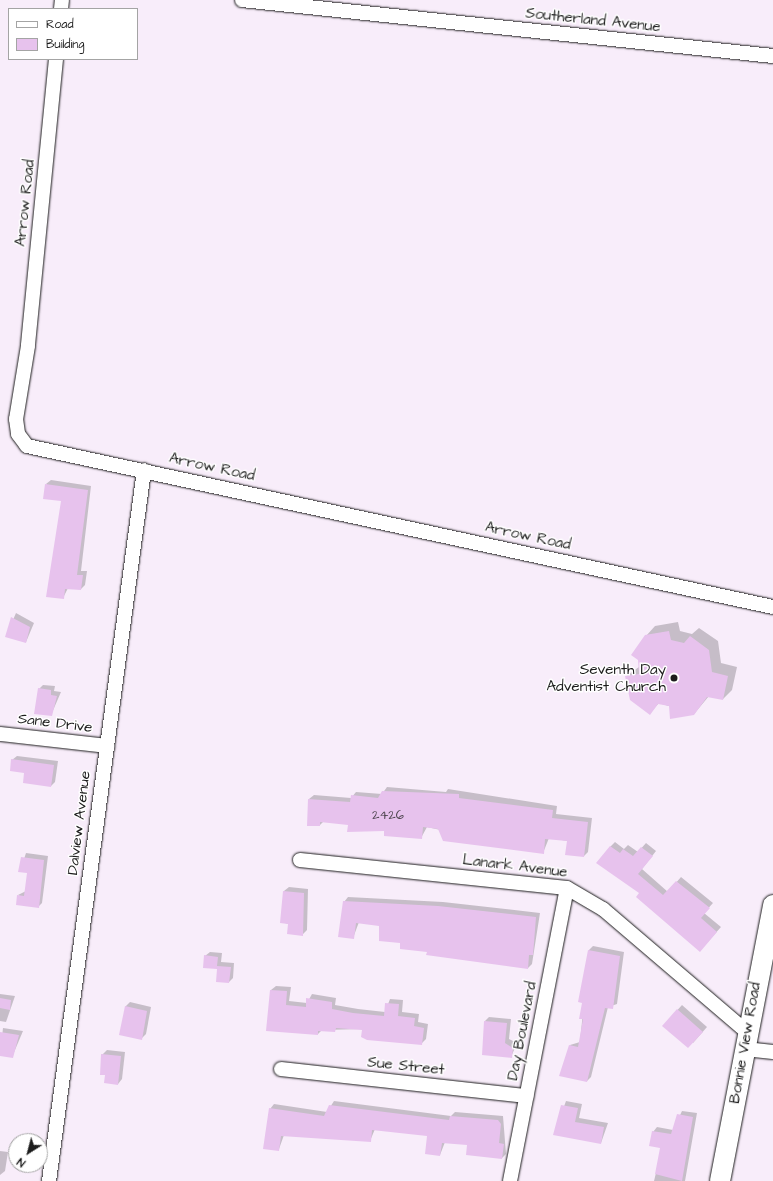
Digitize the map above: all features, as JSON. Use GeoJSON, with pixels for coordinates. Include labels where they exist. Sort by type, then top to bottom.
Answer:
{"type":"FeatureCollection","features":[{"type":"Feature","properties":{"kind":"street","name":"Southerland Avenue"},"geometry":{"type":"LineString","coordinates":[[242,0],[773,56]]}},
{"type":"Feature","properties":{"kind":"street","name":"Arrow Road"},"geometry":{"type":"LineString","coordinates":[[56,60],[28,346],[16,419],[18,434],[27,446],[38,450],[144,470],[773,607]]}},
{"type":"Feature","properties":{"kind":"street","name":"Dalview Avenue"},"geometry":{"type":"LineString","coordinates":[[50,1181],[106,746],[144,470]]}},
{"type":"Feature","properties":{"kind":"street","name":"Sane Drive"},"geometry":{"type":"LineString","coordinates":[[0,734],[106,746]]}},
{"type":"Feature","properties":{"kind":"street","name":"Lanark Avenue"},"geometry":{"type":"LineString","coordinates":[[300,860],[567,888],[603,909],[746,1041]]}},
{"type":"Feature","properties":{"kind":"street","name":"Day Boulevard"},"geometry":{"type":"LineString","coordinates":[[510,1181],[567,888]]}},
{"type":"Feature","properties":{"kind":"street","name":"Bonnie View Road"},"geometry":{"type":"LineString","coordinates":[[720,1181],[773,905]]}},
{"type":"Feature","properties":{"kind":"street"},"geometry":{"type":"LineString","coordinates":[[746,1041],[773,1052]]}},
{"type":"Feature","properties":{"kind":"street","name":"Sue Street"},"geometry":{"type":"LineString","coordinates":[[281,1069],[527,1096]]}},
{"type":"Feature","properties":{"kind":"building"},"geometry":{"type":"Polygon","coordinates":[[[45,484],[88,490],[77,575],[83,575],[81,590],[65,589],[64,599],[46,597],[61,501],[43,499],[45,484]]]}},
{"type":"Feature","properties":{"kind":"building"},"geometry":{"type":"Polygon","coordinates":[[[11,617],[30,627],[26,643],[5,637],[11,617]]]}},
{"type":"Feature","properties":{"kind":"building"},"geometry":{"type":"Polygon","coordinates":[[[669,631],[671,640],[684,643],[690,636],[709,650],[712,672],[728,676],[723,700],[707,697],[694,715],[670,719],[669,706],[658,704],[650,715],[630,700],[625,676],[639,674],[638,660],[631,655],[645,635],[669,631]]]}},
{"type":"Feature","properties":{"kind":"building"},"geometry":{"type":"Polygon","coordinates":[[[38,688],[51,690],[51,695],[57,696],[52,716],[34,714],[38,688]]]}},
{"type":"Feature","properties":{"kind":"building"},"geometry":{"type":"Polygon","coordinates":[[[11,759],[54,765],[51,787],[23,783],[24,773],[10,771],[11,759]]]}},
{"type":"Feature","properties":{"kind":"building"},"geometry":{"type":"Polygon","coordinates":[[[382,791],[459,794],[459,798],[553,810],[552,818],[588,822],[584,857],[565,855],[567,841],[545,839],[544,854],[443,841],[438,829],[423,827],[422,839],[384,836],[384,831],[347,832],[348,825],[320,822],[320,826],[307,826],[308,799],[350,802],[351,795],[378,798],[382,791]]]}},
{"type":"Feature","properties":{"kind":"building"},"geometry":{"type":"Polygon","coordinates":[[[610,846],[620,853],[623,849],[633,856],[641,847],[653,856],[638,874],[663,895],[676,881],[710,908],[701,918],[717,932],[700,952],[636,897],[639,893],[596,863],[610,846]]]}},
{"type":"Feature","properties":{"kind":"building"},"geometry":{"type":"Polygon","coordinates":[[[21,857],[44,860],[39,908],[16,905],[17,895],[24,896],[27,873],[18,872],[21,857]]]}},
{"type":"Feature","properties":{"kind":"building"},"geometry":{"type":"Polygon","coordinates":[[[283,891],[304,893],[303,936],[287,934],[288,924],[280,923],[283,891]]]}},
{"type":"Feature","properties":{"kind":"building"},"geometry":{"type":"Polygon","coordinates":[[[343,901],[438,906],[536,917],[533,955],[529,955],[528,969],[426,955],[427,952],[400,949],[400,943],[379,941],[379,926],[356,923],[354,939],[338,937],[343,901]]]}},
{"type":"Feature","properties":{"kind":"building"},"geometry":{"type":"Polygon","coordinates":[[[588,950],[620,956],[613,1009],[605,1008],[587,1082],[559,1076],[569,1045],[578,1047],[583,1019],[579,1019],[582,1003],[578,1002],[588,950]]]}},
{"type":"Feature","properties":{"kind":"building"},"geometry":{"type":"Polygon","coordinates":[[[204,955],[218,957],[217,966],[231,967],[229,983],[216,982],[217,969],[203,968],[204,955]]]}},
{"type":"Feature","properties":{"kind":"building"},"geometry":{"type":"Polygon","coordinates":[[[270,990],[287,991],[286,1005],[306,1007],[306,998],[332,1002],[332,1009],[353,1013],[384,1016],[385,1003],[399,1004],[398,1016],[415,1018],[414,1026],[424,1028],[422,1045],[367,1040],[361,1037],[362,1030],[336,1028],[335,1032],[318,1031],[318,1035],[266,1031],[270,990]]]}},
{"type":"Feature","properties":{"kind":"building"},"geometry":{"type":"Polygon","coordinates":[[[0,998],[11,1000],[10,1010],[0,1008],[0,998]]]}},
{"type":"Feature","properties":{"kind":"building"},"geometry":{"type":"Polygon","coordinates":[[[125,1006],[147,1011],[142,1040],[119,1035],[125,1006]]]}},
{"type":"Feature","properties":{"kind":"building"},"geometry":{"type":"Polygon","coordinates":[[[677,1009],[703,1032],[688,1048],[662,1026],[677,1009]]]}},
{"type":"Feature","properties":{"kind":"building"},"geometry":{"type":"Polygon","coordinates":[[[484,1021],[507,1023],[505,1043],[513,1048],[512,1058],[482,1055],[484,1021]]]}},
{"type":"Feature","properties":{"kind":"building"},"geometry":{"type":"Polygon","coordinates":[[[0,1032],[19,1035],[13,1058],[0,1056],[0,1032]]]}},
{"type":"Feature","properties":{"kind":"building"},"geometry":{"type":"Polygon","coordinates":[[[101,1054],[121,1056],[118,1085],[104,1083],[105,1075],[100,1075],[101,1054]]]}},
{"type":"Feature","properties":{"kind":"building"},"geometry":{"type":"Polygon","coordinates":[[[329,1105],[449,1120],[450,1116],[498,1120],[501,1124],[499,1143],[504,1144],[502,1159],[466,1155],[467,1145],[442,1143],[440,1156],[425,1154],[427,1136],[372,1130],[371,1142],[281,1136],[279,1151],[263,1149],[269,1108],[324,1116],[329,1105]]]}},
{"type":"Feature","properties":{"kind":"building"},"geometry":{"type":"Polygon","coordinates":[[[561,1105],[578,1108],[575,1122],[604,1127],[601,1144],[553,1135],[561,1105]]]}},
{"type":"Feature","properties":{"kind":"building"},"geometry":{"type":"Polygon","coordinates":[[[677,1114],[693,1117],[682,1181],[655,1174],[660,1148],[649,1146],[652,1131],[671,1134],[677,1114]]]}},
{"type":"Feature","properties":{"kind":"place","name":"Seventh Day Adventist Church"},"geometry":{"type":"Point","coordinates":[674,678]}}]}
